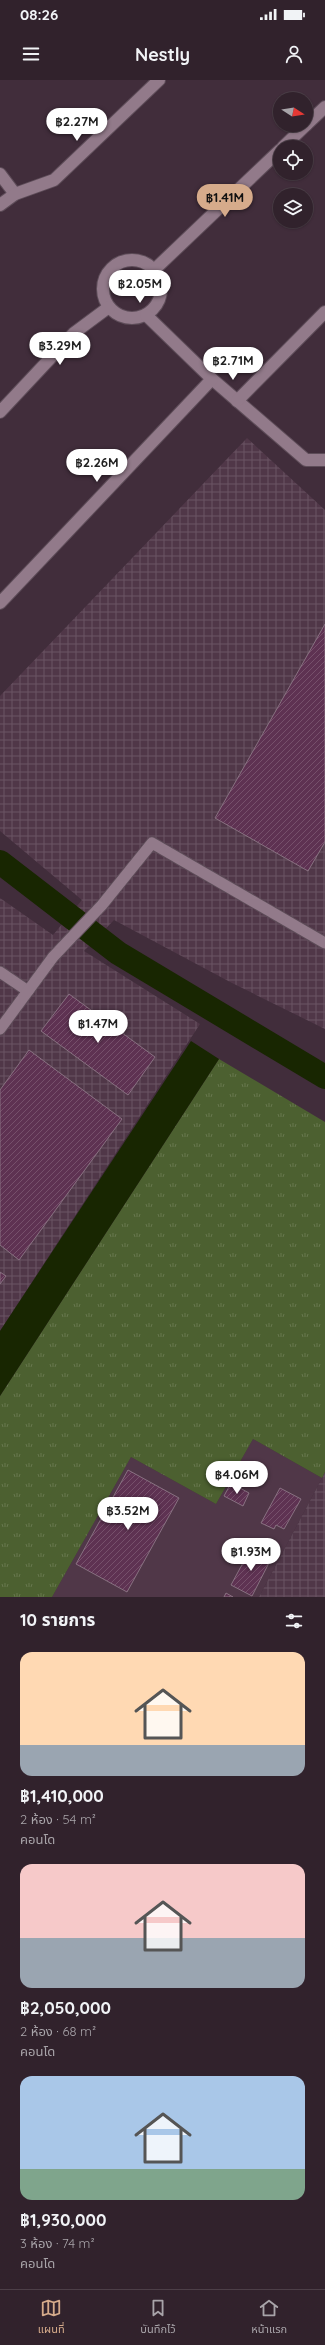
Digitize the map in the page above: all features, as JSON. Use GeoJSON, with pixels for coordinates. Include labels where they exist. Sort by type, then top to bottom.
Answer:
{"type":"FeatureCollection","features":[{"type":"Feature","properties":{"kind":"street"},"geometry":{"type":"LineString","coordinates":[[0,205],[15,194],[54,180],[159,80]]}},
{"type":"Feature","properties":{"kind":"street"},"geometry":{"type":"LineString","coordinates":[[313,118],[325,107]]}},
{"type":"Feature","properties":{"kind":"street"},"geometry":{"type":"LineString","coordinates":[[290,140],[299,132]]}},
{"type":"Feature","properties":{"kind":"street"},"geometry":{"type":"LineString","coordinates":[[154,270],[273,157]]}},
{"type":"Feature","properties":{"kind":"street"},"geometry":{"type":"LineString","coordinates":[[0,174],[15,194]]}},
{"type":"Feature","properties":{"kind":"street"},"geometry":{"type":"LineString","coordinates":[[126,260],[137,260],[147,264],[154,270],[160,284],[159,299],[154,308],[146,314],[136,318],[126,318],[116,314],[109,308],[104,299],[102,289],[104,279],[109,270],[117,263],[126,260]]}},
{"type":"Feature","properties":{"kind":"street"},"geometry":{"type":"LineString","coordinates":[[0,412],[74,333],[109,308]]}},
{"type":"Feature","properties":{"kind":"street"},"geometry":{"type":"LineString","coordinates":[[237,401],[325,312]]}},
{"type":"Feature","properties":{"kind":"street"},"geometry":{"type":"LineString","coordinates":[[146,314],[212,379],[306,460],[325,460]]}},
{"type":"Feature","properties":{"kind":"street"},"geometry":{"type":"LineString","coordinates":[[0,603],[212,379]]}},
{"type":"Feature","properties":{"kind":"lane"},"geometry":{"type":"LineString","coordinates":[[0,1029],[53,957],[102,906],[152,843],[325,943]]}},
{"type":"Feature","properties":{"kind":"lane"},"geometry":{"type":"LineString","coordinates":[[0,972],[28,991]]}},
{"type":"Feature","properties":{"kind":"shaded area"},"geometry":{"type":"Polygon","coordinates":[[[247,438],[325,510],[325,1029],[232,983],[114,920],[84,951],[200,1024],[0,1331],[0,898],[53,935],[82,900],[0,831],[0,696],[247,438]]]}},
{"type":"Feature","properties":{"kind":"shaded area"},"geometry":{"type":"Polygon","coordinates":[[[191,1041],[219,1059],[0,1396],[0,1331],[191,1041]]]}},
{"type":"Feature","properties":{"kind":"shaded area"},"geometry":{"type":"Polygon","coordinates":[[[253,1439],[322,1478],[259,1597],[52,1597],[131,1457],[216,1504],[253,1439]]]}},
{"type":"Feature","properties":{"kind":"shaded area"},"geometry":{"type":"Polygon","coordinates":[[[325,1472],[325,1597],[259,1597],[322,1478],[325,1472]]]}},
{"type":"Feature","properties":{"kind":"green space"},"geometry":{"type":"Polygon","coordinates":[[[219,1059],[325,1122],[325,1472],[322,1478],[253,1439],[216,1504],[131,1457],[52,1597],[0,1597],[0,1396],[219,1059]]]}},
{"type":"Feature","properties":{"kind":"building"},"geometry":{"type":"Polygon","coordinates":[[[325,624],[325,842],[308,871],[215,818],[325,624]]]}},
{"type":"Feature","properties":{"kind":"building"},"geometry":{"type":"Polygon","coordinates":[[[69,994],[155,1057],[128,1095],[41,1031],[69,994]]]}},
{"type":"Feature","properties":{"kind":"building"},"geometry":{"type":"Polygon","coordinates":[[[29,1050],[122,1119],[19,1260],[0,1245],[0,1090],[29,1050]]]}},
{"type":"Feature","properties":{"kind":"building"},"geometry":{"type":"Polygon","coordinates":[[[0,1272],[6,1276],[0,1284],[0,1272]]]}},
{"type":"Feature","properties":{"kind":"building"},"geometry":{"type":"Polygon","coordinates":[[[128,1470],[179,1498],[127,1592],[76,1564],[128,1470]]]}},
{"type":"Feature","properties":{"kind":"building"},"geometry":{"type":"Polygon","coordinates":[[[231,1483],[249,1493],[243,1506],[224,1496],[231,1483]]]}},
{"type":"Feature","properties":{"kind":"building"},"geometry":{"type":"Polygon","coordinates":[[[280,1488],[301,1499],[284,1529],[276,1525],[274,1529],[261,1523],[280,1488]]]}},
{"type":"Feature","properties":{"kind":"building"},"geometry":{"type":"Polygon","coordinates":[[[251,1548],[271,1559],[252,1596],[231,1585],[251,1548]]]}},
{"type":"Feature","properties":{"kind":"building"},"geometry":{"type":"Polygon","coordinates":[[[226,1593],[233,1597],[224,1597],[226,1593]]]}},
{"type":"Feature","properties":{"kind":"waterway"},"geometry":{"type":"LineString","coordinates":[[0,862],[118,953],[325,1077]]}}]}
